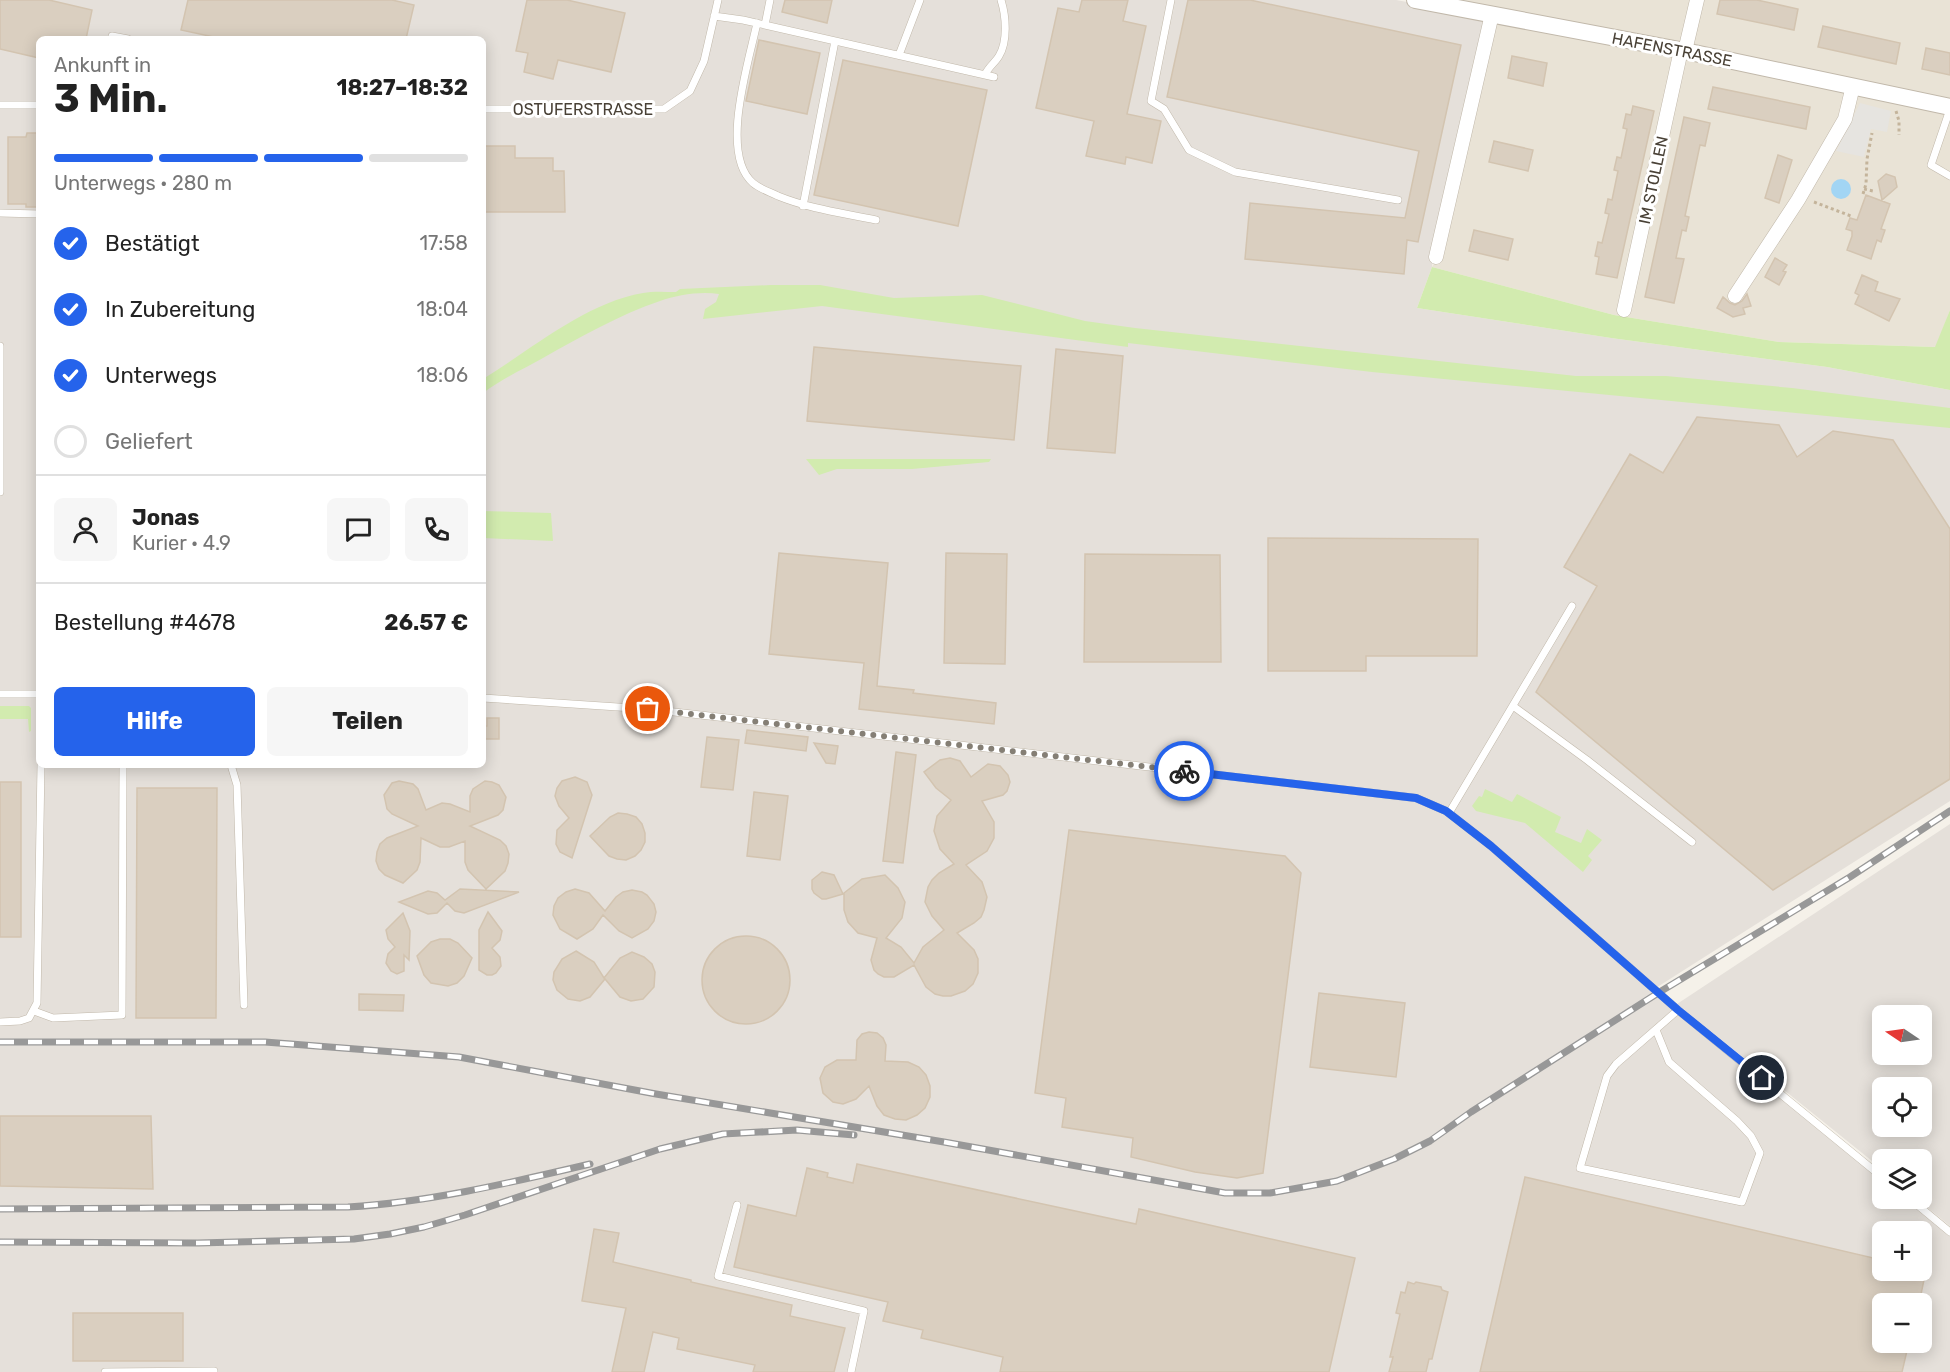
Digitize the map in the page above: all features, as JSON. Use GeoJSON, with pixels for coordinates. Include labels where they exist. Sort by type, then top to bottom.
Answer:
{"type":"FeatureCollection","features":[{"type":"Feature","properties":{"kind":"street","name":"HAFENSTRASSE"},"geometry":{"type":"LineString","coordinates":[[1415,0],[1683,51],[1950,108]]}},
{"type":"Feature","properties":{"kind":"street","name":"IM STOLLEN"},"geometry":{"type":"LineString","coordinates":[[1624,310],[1683,51],[1697,0]]}},
{"type":"Feature","properties":{"kind":"street"},"geometry":{"type":"LineString","coordinates":[[1436,257],[1492,14]]}},
{"type":"Feature","properties":{"kind":"street"},"geometry":{"type":"LineString","coordinates":[[1735,296],[1800,196],[1845,119],[1853,86]]}},
{"type":"Feature","properties":{"kind":"lane","name":"OSTUFERSTRASSE"},"geometry":{"type":"LineString","coordinates":[[486,109],[664,109],[690,91],[704,61],[718,0]]}},
{"type":"Feature","properties":{"kind":"lane"},"geometry":{"type":"LineString","coordinates":[[770,0],[761,24],[741,101],[738,149],[742,171],[754,184],[803,206],[876,220]]}},
{"type":"Feature","properties":{"kind":"lane"},"geometry":{"type":"LineString","coordinates":[[899,55],[920,0]]}},
{"type":"Feature","properties":{"kind":"lane"},"geometry":{"type":"LineString","coordinates":[[985,75],[999,56],[1003,46],[1005,14],[1001,0]]}},
{"type":"Feature","properties":{"kind":"lane"},"geometry":{"type":"LineString","coordinates":[[1171,0],[1151,101],[1164,109],[1189,150],[1235,172],[1398,200]]}},
{"type":"Feature","properties":{"kind":"lane"},"geometry":{"type":"LineString","coordinates":[[714,16],[761,24],[994,77]]}},
{"type":"Feature","properties":{"kind":"lane"},"geometry":{"type":"LineString","coordinates":[[803,206],[835,41]]}},
{"type":"Feature","properties":{"kind":"lane"},"geometry":{"type":"LineString","coordinates":[[0,105],[36,105]]}},
{"type":"Feature","properties":{"kind":"lane"},"geometry":{"type":"LineString","coordinates":[[1950,108],[1931,165],[1950,176]]}},
{"type":"Feature","properties":{"kind":"lane"},"geometry":{"type":"LineString","coordinates":[[0,213],[36,214]]}},
{"type":"Feature","properties":{"kind":"lane"},"geometry":{"type":"LineString","coordinates":[[0,346],[0,492]]}},
{"type":"Feature","properties":{"kind":"lane"},"geometry":{"type":"LineString","coordinates":[[1449,813],[1572,606]]}},
{"type":"Feature","properties":{"kind":"lane"},"geometry":{"type":"LineString","coordinates":[[0,694],[36,694]]}},
{"type":"Feature","properties":{"kind":"lane"},"geometry":{"type":"LineString","coordinates":[[486,698],[657,710],[1416,798],[1449,813],[1491,846],[1678,1010],[1872,1169]]}},
{"type":"Feature","properties":{"kind":"lane"},"geometry":{"type":"LineString","coordinates":[[1513,706],[1692,842]]}},
{"type":"Feature","properties":{"kind":"lane"},"geometry":{"type":"LineString","coordinates":[[0,1022],[29,1018],[37,1003],[41,768]]}},
{"type":"Feature","properties":{"kind":"lane"},"geometry":{"type":"LineString","coordinates":[[34,1011],[53,1018],[122,1015],[123,768]]}},
{"type":"Feature","properties":{"kind":"lane"},"geometry":{"type":"LineString","coordinates":[[232,768],[237,784],[244,1005]]}},
{"type":"Feature","properties":{"kind":"lane"},"geometry":{"type":"LineString","coordinates":[[1656,1030],[1669,1062],[1737,1120],[1760,1153],[1742,1202],[1580,1168],[1607,1076],[1616,1064],[1678,1010]]}},
{"type":"Feature","properties":{"kind":"lane"},"geometry":{"type":"LineString","coordinates":[[737,1205],[718,1276],[864,1311],[850,1372]]}},
{"type":"Feature","properties":{"kind":"lane"},"geometry":{"type":"LineString","coordinates":[[1922,1209],[1950,1232]]}},
{"type":"Feature","properties":{"kind":"lane"},"geometry":{"type":"LineString","coordinates":[[105,1372],[214,1371]]}},
{"type":"Feature","properties":{"kind":"path"},"geometry":{"type":"LineString","coordinates":[[1897,96],[1895,113],[1899,121],[1899,135]]}},
{"type":"Feature","properties":{"kind":"path"},"geometry":{"type":"LineString","coordinates":[[1872,133],[1863,192],[1873,191]]}},
{"type":"Feature","properties":{"kind":"path"},"geometry":{"type":"LineString","coordinates":[[1800,196],[1851,216]]}},
{"type":"Feature","properties":{"kind":"shaded area"},"geometry":{"type":"Polygon","coordinates":[[[0,0],[1396,0],[1490,17],[1432,267],[1417,308],[1611,338],[1827,367],[1950,390],[1950,801],[1651,991],[1872,1173],[1872,1209],[1916,1209],[1931,1221],[1872,1221],[1872,1281],[1932,1281],[1932,1222],[1950,1236],[1950,1372],[0,1372],[0,0]]]}},
{"type":"Feature","properties":{"kind":"shaded area"},"geometry":{"type":"Polygon","coordinates":[[[1427,0],[1950,0],[1950,310],[1936,347],[1779,342],[1614,315],[1432,267],[1438,255],[1427,0]]]}},
{"type":"Feature","properties":{"kind":"shaded area"},"geometry":{"type":"Polygon","coordinates":[[[1860,103],[1891,111],[1887,132],[1871,129],[1864,157],[1836,151],[1860,103]]]}},
{"type":"Feature","properties":{"kind":"shaded area"},"geometry":{"type":"Polygon","coordinates":[[[1950,824],[1950,1226],[1929,1209],[1932,1209],[1932,1149],[1872,1149],[1872,1161],[1677,1004],[1950,824]]]}},
{"type":"Feature","properties":{"kind":"green space"},"geometry":{"type":"Polygon","coordinates":[[[1432,267],[1614,315],[1779,342],[1935,347],[1950,310],[1950,390],[1827,367],[1611,338],[1417,308],[1432,267]]]}},
{"type":"Feature","properties":{"kind":"green space"},"geometry":{"type":"Polygon","coordinates":[[[820,285],[894,298],[982,295],[1085,321],[1135,328],[1576,376],[1666,376],[1792,388],[1950,408],[1950,428],[1372,372],[1128,343],[1128,347],[822,306],[703,319],[705,309],[716,302],[719,294],[704,293],[674,297],[630,313],[571,342],[486,391],[486,377],[560,328],[600,306],[647,292],[676,292],[680,289],[820,285]]]}},
{"type":"Feature","properties":{"kind":"green space"},"geometry":{"type":"Polygon","coordinates":[[[806,459],[991,459],[989,462],[912,469],[837,469],[819,475],[806,459]]]}},
{"type":"Feature","properties":{"kind":"green space"},"geometry":{"type":"Polygon","coordinates":[[[486,511],[551,513],[553,541],[486,538],[486,511]]]}},
{"type":"Feature","properties":{"kind":"green space"},"geometry":{"type":"Polygon","coordinates":[[[0,706],[29,706],[31,708],[31,731],[29,732],[28,719],[0,719],[0,706]]]}},
{"type":"Feature","properties":{"kind":"green space"},"geometry":{"type":"Polygon","coordinates":[[[1485,789],[1512,802],[1517,794],[1561,817],[1555,832],[1581,843],[1587,829],[1602,840],[1588,856],[1592,860],[1583,872],[1525,823],[1476,811],[1472,806],[1479,796],[1482,797],[1485,789]]]}},
{"type":"Feature","properties":{"kind":"water"},"geometry":{"type":"Polygon","coordinates":[[[1841,179],[1848,182],[1851,189],[1848,196],[1841,199],[1834,196],[1831,189],[1834,182],[1841,179]]]}},
{"type":"Feature","properties":{"kind":"building"},"geometry":{"type":"Polygon","coordinates":[[[0,0],[49,0],[92,10],[87,36],[36,36],[36,57],[0,49],[0,0]]]}},
{"type":"Feature","properties":{"kind":"building"},"geometry":{"type":"Polygon","coordinates":[[[188,0],[392,0],[414,5],[407,36],[209,36],[181,30],[188,0]]]}},
{"type":"Feature","properties":{"kind":"building"},"geometry":{"type":"Polygon","coordinates":[[[527,0],[567,0],[625,13],[611,72],[558,60],[553,79],[524,72],[528,53],[516,51],[527,0]]]}},
{"type":"Feature","properties":{"kind":"building"},"geometry":{"type":"Polygon","coordinates":[[[785,0],[832,0],[827,23],[782,12],[785,0]]]}},
{"type":"Feature","properties":{"kind":"building"},"geometry":{"type":"Polygon","coordinates":[[[1082,0],[1128,0],[1123,21],[1146,26],[1127,114],[1161,121],[1152,163],[1126,157],[1125,164],[1086,156],[1094,121],[1036,108],[1058,8],[1079,12],[1082,0]]]}},
{"type":"Feature","properties":{"kind":"building"},"geometry":{"type":"Polygon","coordinates":[[[1188,0],[1250,0],[1461,45],[1418,242],[1407,240],[1404,274],[1245,259],[1250,203],[1405,218],[1419,151],[1167,97],[1188,0]]]}},
{"type":"Feature","properties":{"kind":"building"},"geometry":{"type":"Polygon","coordinates":[[[1720,0],[1757,0],[1798,9],[1794,30],[1717,14],[1720,0]]]}},
{"type":"Feature","properties":{"kind":"building"},"geometry":{"type":"Polygon","coordinates":[[[1823,26],[1900,43],[1896,64],[1818,47],[1823,26]]]}},
{"type":"Feature","properties":{"kind":"building"},"geometry":{"type":"Polygon","coordinates":[[[759,40],[820,53],[807,114],[746,101],[759,40]]]}},
{"type":"Feature","properties":{"kind":"building"},"geometry":{"type":"Polygon","coordinates":[[[1926,48],[1950,53],[1950,75],[1922,69],[1926,48]]]}},
{"type":"Feature","properties":{"kind":"building"},"geometry":{"type":"Polygon","coordinates":[[[1512,56],[1547,63],[1543,86],[1508,78],[1512,56]]]}},
{"type":"Feature","properties":{"kind":"building"},"geometry":{"type":"Polygon","coordinates":[[[843,60],[987,90],[958,226],[814,195],[843,60]]]}},
{"type":"Feature","properties":{"kind":"building"},"geometry":{"type":"Polygon","coordinates":[[[1713,87],[1810,107],[1806,129],[1708,109],[1713,87]]]}},
{"type":"Feature","properties":{"kind":"building"},"geometry":{"type":"Polygon","coordinates":[[[1633,106],[1654,111],[1617,278],[1596,274],[1599,257],[1595,256],[1598,242],[1602,243],[1609,214],[1605,213],[1608,199],[1612,200],[1618,171],[1614,170],[1617,157],[1621,158],[1627,129],[1623,128],[1626,114],[1631,115],[1633,106]]]}},
{"type":"Feature","properties":{"kind":"building"},"geometry":{"type":"Polygon","coordinates":[[[1684,117],[1710,123],[1705,146],[1700,145],[1685,216],[1689,217],[1686,231],[1682,230],[1676,258],[1684,259],[1674,303],[1645,297],[1684,117]]]}},
{"type":"Feature","properties":{"kind":"building"},"geometry":{"type":"Polygon","coordinates":[[[27,133],[36,133],[36,207],[26,207],[26,204],[8,204],[8,137],[26,137],[27,133]]]}},
{"type":"Feature","properties":{"kind":"building"},"geometry":{"type":"Polygon","coordinates":[[[1494,141],[1533,150],[1528,171],[1489,162],[1494,141]]]}},
{"type":"Feature","properties":{"kind":"building"},"geometry":{"type":"Polygon","coordinates":[[[486,146],[515,146],[515,158],[553,158],[553,171],[564,171],[565,212],[486,212],[486,146]]]}},
{"type":"Feature","properties":{"kind":"building"},"geometry":{"type":"Polygon","coordinates":[[[1778,155],[1792,160],[1779,203],[1765,198],[1778,155]]]}},
{"type":"Feature","properties":{"kind":"building"},"geometry":{"type":"Polygon","coordinates":[[[1886,174],[1895,177],[1897,187],[1882,200],[1878,181],[1886,174]]]}},
{"type":"Feature","properties":{"kind":"building"},"geometry":{"type":"Polygon","coordinates":[[[1866,195],[1890,204],[1881,229],[1885,230],[1881,242],[1877,240],[1871,259],[1847,250],[1852,231],[1846,229],[1850,218],[1857,220],[1866,195]]]}},
{"type":"Feature","properties":{"kind":"building"},"geometry":{"type":"Polygon","coordinates":[[[1474,230],[1513,239],[1508,260],[1469,251],[1474,230]]]}},
{"type":"Feature","properties":{"kind":"building"},"geometry":{"type":"Polygon","coordinates":[[[1775,258],[1787,265],[1779,285],[1765,277],[1775,258]]]}},
{"type":"Feature","properties":{"kind":"building"},"geometry":{"type":"Polygon","coordinates":[[[1862,275],[1878,282],[1875,291],[1900,299],[1889,321],[1855,304],[1859,295],[1855,293],[1862,275]]]}},
{"type":"Feature","properties":{"kind":"building"},"geometry":{"type":"Polygon","coordinates":[[[1747,294],[1751,306],[1743,308],[1745,314],[1733,317],[1717,308],[1723,297],[1735,305],[1747,294]]]}},
{"type":"Feature","properties":{"kind":"building"},"geometry":{"type":"Polygon","coordinates":[[[814,347],[1021,366],[1014,440],[807,421],[814,347]]]}},
{"type":"Feature","properties":{"kind":"building"},"geometry":{"type":"Polygon","coordinates":[[[1056,349],[1123,356],[1115,453],[1047,448],[1056,349]]]}},
{"type":"Feature","properties":{"kind":"building"},"geometry":{"type":"Polygon","coordinates":[[[1697,417],[1779,425],[1797,457],[1833,431],[1893,440],[1950,529],[1950,779],[1773,890],[1536,692],[1597,586],[1564,567],[1630,454],[1663,473],[1697,417]]]}},
{"type":"Feature","properties":{"kind":"building"},"geometry":{"type":"Polygon","coordinates":[[[1268,538],[1478,539],[1477,656],[1366,656],[1366,671],[1268,671],[1268,538]]]}},
{"type":"Feature","properties":{"kind":"building"},"geometry":{"type":"Polygon","coordinates":[[[779,553],[888,563],[877,686],[914,690],[913,693],[996,703],[994,724],[859,709],[864,663],[769,654],[779,553]]]}},
{"type":"Feature","properties":{"kind":"building"},"geometry":{"type":"Polygon","coordinates":[[[946,553],[1007,554],[1005,664],[944,663],[946,553]]]}},
{"type":"Feature","properties":{"kind":"building"},"geometry":{"type":"Polygon","coordinates":[[[1085,554],[1220,555],[1221,662],[1084,662],[1085,554]]]}},
{"type":"Feature","properties":{"kind":"building"},"geometry":{"type":"Polygon","coordinates":[[[487,718],[499,718],[499,739],[486,739],[487,718]]]}},
{"type":"Feature","properties":{"kind":"building"},"geometry":{"type":"Polygon","coordinates":[[[747,730],[808,737],[806,751],[745,743],[747,730]]]}},
{"type":"Feature","properties":{"kind":"building"},"geometry":{"type":"Polygon","coordinates":[[[707,737],[739,740],[733,790],[701,787],[707,737]]]}},
{"type":"Feature","properties":{"kind":"building"},"geometry":{"type":"Polygon","coordinates":[[[814,743],[838,746],[835,764],[826,763],[814,743]]]}},
{"type":"Feature","properties":{"kind":"building"},"geometry":{"type":"Polygon","coordinates":[[[896,752],[916,755],[903,863],[883,861],[896,752]]]}},
{"type":"Feature","properties":{"kind":"building"},"geometry":{"type":"Polygon","coordinates":[[[950,758],[960,761],[971,777],[988,764],[1000,766],[1008,775],[1010,782],[1003,795],[982,801],[994,822],[994,838],[987,851],[966,865],[982,882],[987,897],[981,917],[957,933],[974,950],[978,959],[978,973],[973,984],[965,991],[943,996],[935,994],[926,987],[914,965],[894,977],[884,977],[874,970],[871,960],[877,938],[858,933],[848,922],[844,910],[844,893],[862,879],[885,875],[898,888],[905,902],[902,918],[886,938],[901,947],[914,963],[923,947],[944,930],[932,916],[925,902],[932,880],[954,864],[940,849],[934,831],[937,816],[951,800],[936,788],[924,772],[940,760],[950,758]]]}},
{"type":"Feature","properties":{"kind":"building"},"geometry":{"type":"Polygon","coordinates":[[[575,777],[587,782],[592,795],[572,858],[560,852],[556,844],[557,830],[569,818],[559,806],[555,796],[562,781],[575,777]]]}},
{"type":"Feature","properties":{"kind":"building"},"geometry":{"type":"Polygon","coordinates":[[[399,781],[413,784],[418,789],[426,810],[442,803],[470,812],[470,796],[473,789],[485,781],[499,785],[506,797],[503,810],[498,815],[470,826],[500,840],[506,846],[509,854],[505,871],[486,889],[468,870],[465,862],[465,841],[449,847],[440,847],[421,838],[420,862],[417,870],[403,883],[385,875],[379,869],[376,861],[380,844],[387,838],[418,826],[392,814],[387,809],[384,795],[392,783],[399,781]]]}},
{"type":"Feature","properties":{"kind":"building"},"geometry":{"type":"Polygon","coordinates":[[[0,782],[21,782],[21,937],[0,937],[0,782]]]}},
{"type":"Feature","properties":{"kind":"building"},"geometry":{"type":"Polygon","coordinates":[[[137,788],[217,788],[216,1018],[136,1018],[137,788]]]}},
{"type":"Feature","properties":{"kind":"building"},"geometry":{"type":"Polygon","coordinates":[[[754,792],[788,796],[780,860],[747,856],[754,792]]]}},
{"type":"Feature","properties":{"kind":"building"},"geometry":{"type":"Polygon","coordinates":[[[618,813],[636,817],[645,833],[645,842],[641,850],[626,860],[609,856],[590,836],[610,817],[618,813]]]}},
{"type":"Feature","properties":{"kind":"building"},"geometry":{"type":"Polygon","coordinates":[[[1069,830],[1285,856],[1301,873],[1263,1173],[1237,1178],[1195,1172],[1131,1157],[1133,1138],[1062,1127],[1066,1098],[1035,1093],[1069,830]]]}},
{"type":"Feature","properties":{"kind":"building"},"geometry":{"type":"Polygon","coordinates":[[[822,872],[834,875],[843,894],[822,899],[814,893],[812,880],[822,872]]]}},
{"type":"Feature","properties":{"kind":"building"},"geometry":{"type":"Polygon","coordinates":[[[460,889],[519,892],[464,913],[455,911],[447,903],[437,913],[428,914],[399,902],[428,891],[437,893],[445,900],[460,889]]]}},
{"type":"Feature","properties":{"kind":"building"},"geometry":{"type":"Polygon","coordinates":[[[575,889],[589,893],[605,911],[623,892],[632,890],[642,892],[654,904],[656,912],[654,921],[648,929],[632,938],[619,931],[603,915],[593,929],[577,939],[560,929],[553,915],[558,898],[575,889]]]}},
{"type":"Feature","properties":{"kind":"building"},"geometry":{"type":"Polygon","coordinates":[[[488,912],[502,931],[500,940],[492,948],[500,957],[501,966],[492,975],[479,970],[479,930],[488,912]]]}},
{"type":"Feature","properties":{"kind":"building"},"geometry":{"type":"Polygon","coordinates":[[[403,913],[410,931],[409,960],[404,955],[404,971],[397,974],[391,971],[386,963],[388,954],[395,947],[388,939],[386,930],[403,913]]]}},
{"type":"Feature","properties":{"kind":"building"},"geometry":{"type":"Polygon","coordinates":[[[746,936],[771,943],[783,955],[790,980],[783,1005],[771,1017],[746,1024],[721,1017],[709,1005],[702,980],[709,955],[721,943],[746,936]]]}},
{"type":"Feature","properties":{"kind":"building"},"geometry":{"type":"Polygon","coordinates":[[[450,939],[458,943],[472,958],[464,976],[457,983],[448,986],[431,983],[424,975],[417,956],[431,942],[450,939]]]}},
{"type":"Feature","properties":{"kind":"building"},"geometry":{"type":"Polygon","coordinates":[[[576,951],[594,962],[604,978],[620,958],[632,952],[644,957],[652,964],[655,972],[654,987],[643,999],[631,1001],[620,997],[605,979],[590,997],[580,1001],[568,999],[557,990],[553,980],[554,972],[562,959],[576,951]]]}},
{"type":"Feature","properties":{"kind":"building"},"geometry":{"type":"Polygon","coordinates":[[[1319,993],[1405,1003],[1396,1077],[1310,1067],[1319,993]]]}},
{"type":"Feature","properties":{"kind":"building"},"geometry":{"type":"Polygon","coordinates":[[[359,994],[404,995],[403,1011],[359,1010],[359,994]]]}},
{"type":"Feature","properties":{"kind":"building"},"geometry":{"type":"Polygon","coordinates":[[[877,1033],[883,1038],[886,1045],[885,1061],[908,1062],[919,1067],[926,1075],[930,1086],[930,1097],[925,1108],[917,1115],[906,1120],[884,1115],[877,1106],[869,1086],[856,1099],[843,1104],[833,1102],[823,1093],[820,1078],[825,1067],[837,1060],[856,1060],[857,1040],[862,1034],[877,1033]]]}},
{"type":"Feature","properties":{"kind":"building"},"geometry":{"type":"Polygon","coordinates":[[[0,1116],[151,1116],[153,1189],[0,1186],[0,1116]]]}},
{"type":"Feature","properties":{"kind":"building"},"geometry":{"type":"Polygon","coordinates":[[[857,1164],[1136,1224],[1139,1209],[1355,1258],[1329,1372],[1000,1372],[1003,1357],[921,1338],[923,1330],[883,1321],[888,1302],[734,1267],[748,1205],[796,1216],[807,1168],[828,1173],[827,1177],[853,1183],[857,1164]]]}},
{"type":"Feature","properties":{"kind":"building"},"geometry":{"type":"Polygon","coordinates":[[[1525,1177],[1872,1258],[1872,1281],[1924,1281],[1921,1293],[1872,1293],[1872,1353],[1906,1353],[1902,1372],[1480,1372],[1525,1177]]]}},
{"type":"Feature","properties":{"kind":"building"},"geometry":{"type":"Polygon","coordinates":[[[594,1229],[619,1233],[613,1262],[792,1305],[790,1316],[845,1328],[834,1372],[753,1372],[755,1365],[677,1349],[679,1338],[653,1332],[644,1372],[612,1372],[626,1308],[582,1301],[594,1229]]]}},
{"type":"Feature","properties":{"kind":"building"},"geometry":{"type":"Polygon","coordinates":[[[1408,1282],[1441,1287],[1442,1290],[1448,1292],[1432,1359],[1429,1359],[1426,1372],[1389,1372],[1393,1357],[1390,1357],[1400,1314],[1396,1313],[1401,1292],[1405,1293],[1408,1282]]]}},
{"type":"Feature","properties":{"kind":"building"},"geometry":{"type":"Polygon","coordinates":[[[73,1313],[183,1313],[183,1361],[73,1361],[73,1313]]]}},
{"type":"Feature","properties":{"kind":"railway"},"geometry":{"type":"LineString","coordinates":[[0,1042],[265,1042],[459,1057],[656,1094],[944,1142],[1225,1193],[1270,1193],[1337,1181],[1394,1159],[1430,1141],[1471,1112],[1658,993],[1850,877],[1950,811]]}},
{"type":"Feature","properties":{"kind":"railway"},"geometry":{"type":"LineString","coordinates":[[0,1242],[198,1243],[354,1239],[424,1227],[660,1149],[723,1134],[797,1130],[854,1135]]}},
{"type":"Feature","properties":{"kind":"railway"},"geometry":{"type":"LineString","coordinates":[[0,1209],[348,1207],[439,1196],[590,1164]]}},
{"type":"Feature","properties":{"kind":"way so far"},"geometry":{"type":"LineString","coordinates":[[648,709],[1184,771]]}},
{"type":"Feature","properties":{"kind":"route"},"geometry":{"type":"LineString","coordinates":[[1184,771],[1374,795],[1416,798],[1446,811],[1491,846],[1678,1010],[1762,1078]]}}]}
